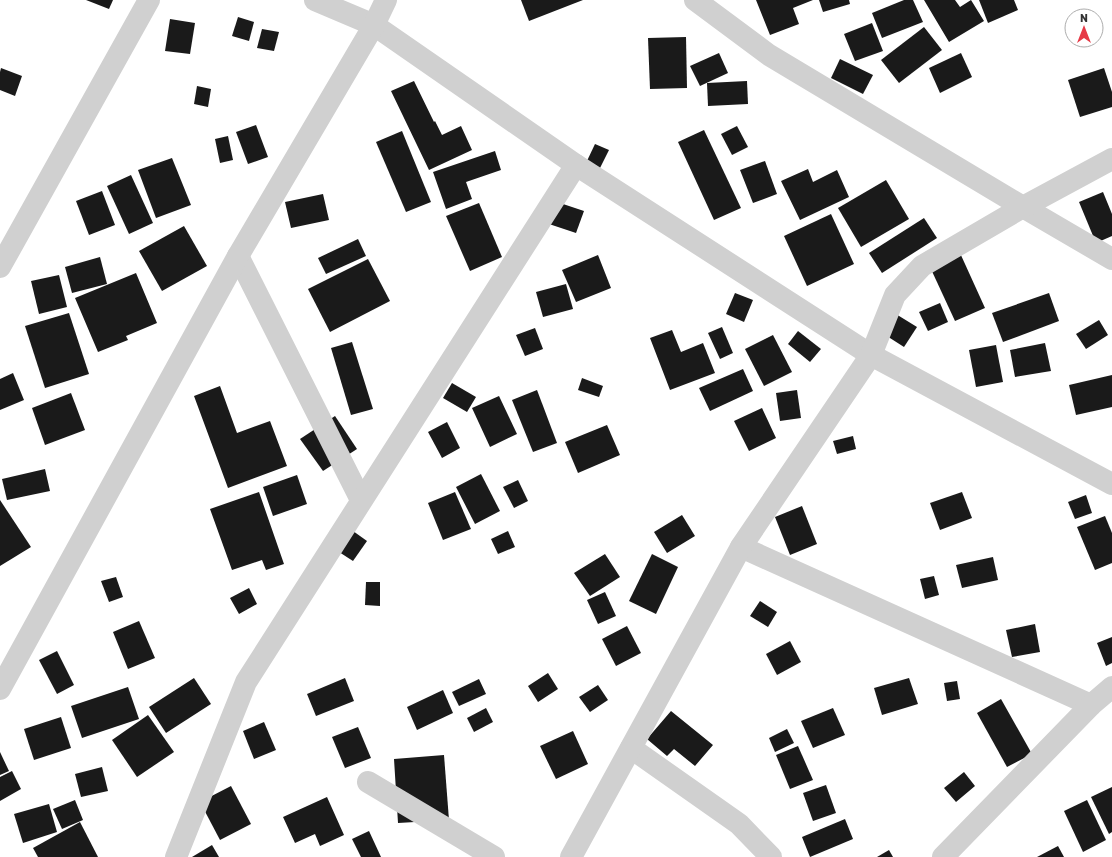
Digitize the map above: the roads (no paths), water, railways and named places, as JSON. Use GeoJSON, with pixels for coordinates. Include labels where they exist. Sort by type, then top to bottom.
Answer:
{"type":"FeatureCollection","features":[{"type":"Feature","properties":{"kind":"street"},"geometry":{"type":"LineString","coordinates":[[0,268],[149,0]]}},
{"type":"Feature","properties":{"kind":"street"},"geometry":{"type":"LineString","coordinates":[[316,0],[374,26],[576,166],[871,355],[1112,484]]}},
{"type":"Feature","properties":{"kind":"street"},"geometry":{"type":"LineString","coordinates":[[0,689],[238,256],[374,26],[386,0]]}},
{"type":"Feature","properties":{"kind":"street"},"geometry":{"type":"LineString","coordinates":[[695,0],[770,55],[1112,259]]}},
{"type":"Feature","properties":{"kind":"street"},"geometry":{"type":"LineString","coordinates":[[571,857],[741,546],[871,355],[895,295],[922,266],[1023,207],[1112,159]]}},
{"type":"Feature","properties":{"kind":"street"},"geometry":{"type":"LineString","coordinates":[[176,857],[246,682],[576,166]]}},
{"type":"Feature","properties":{"kind":"street"},"geometry":{"type":"LineString","coordinates":[[238,256],[361,500]]}},
{"type":"Feature","properties":{"kind":"street"},"geometry":{"type":"LineString","coordinates":[[741,546],[1091,705]]}},
{"type":"Feature","properties":{"kind":"street"},"geometry":{"type":"LineString","coordinates":[[943,857],[1091,705],[1112,687]]}},
{"type":"Feature","properties":{"kind":"street"},"geometry":{"type":"LineString","coordinates":[[631,748],[739,824],[771,857]]}},
{"type":"Feature","properties":{"kind":"street"},"geometry":{"type":"LineString","coordinates":[[368,782],[494,857]]}}]}
